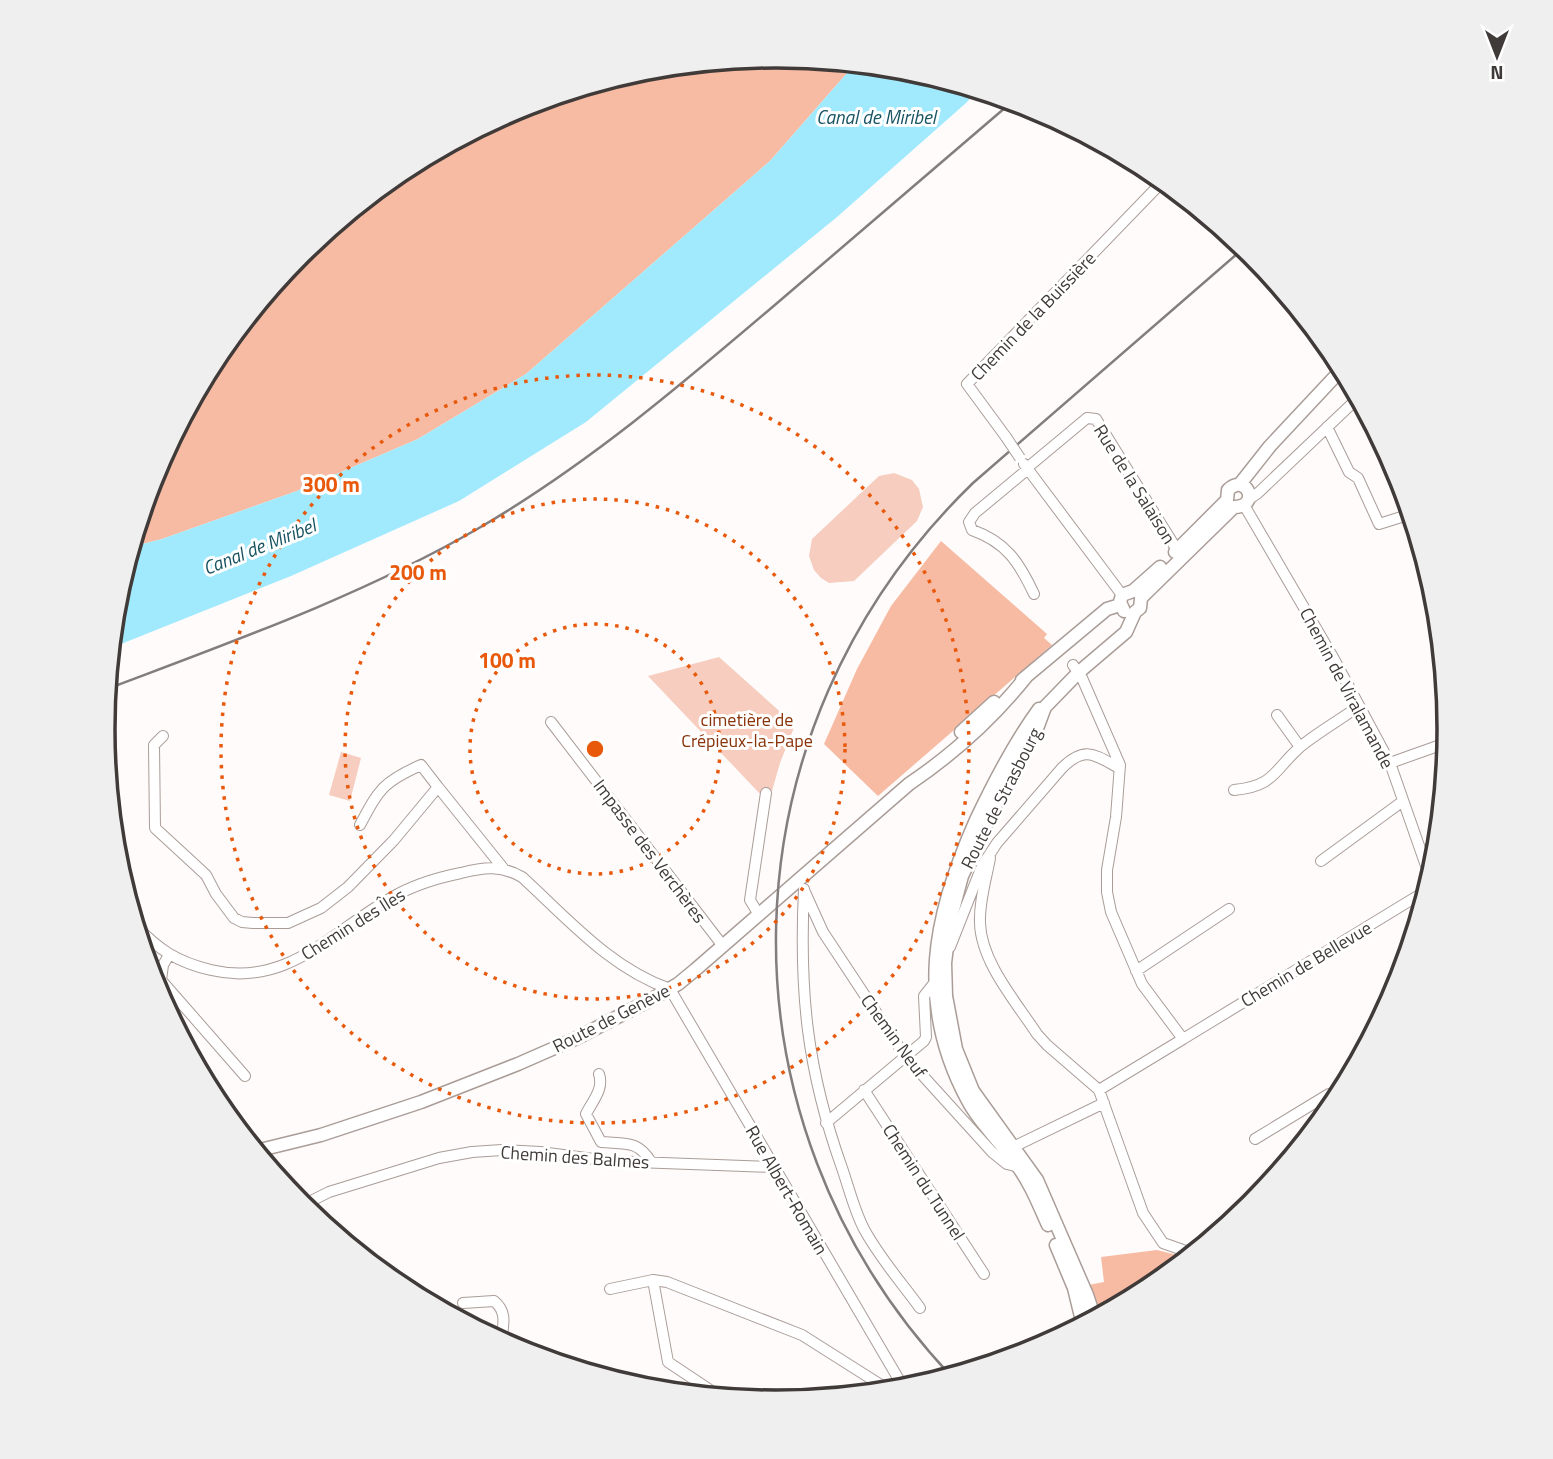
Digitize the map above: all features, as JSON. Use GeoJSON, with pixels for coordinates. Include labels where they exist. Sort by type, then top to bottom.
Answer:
{"type":"FeatureCollection","features":[{"type":"Feature","properties":{"kind":"main road"},"geometry":{"type":"LineString","coordinates":[[1240,497],[1270,446],[1335,377]]}},
{"type":"Feature","properties":{"kind":"main road","name":"Route de Genève"},"geometry":{"type":"LineString","coordinates":[[1130,602],[1177,550],[1240,497]]}},
{"type":"Feature","properties":{"kind":"main road","name":"Route de Genève"},"geometry":{"type":"LineString","coordinates":[[266,1149],[389,1113],[518,1064],[575,1039],[670,989],[759,915],[801,885],[1006,690],[1026,677],[1107,609],[1130,602],[1240,497]]}},
{"type":"Feature","properties":{"kind":"main road","name":"Route de Strasbourg"},"geometry":{"type":"LineString","coordinates":[[1092,1310],[1037,1180],[968,1103],[957,1080],[943,1037],[935,982],[941,918],[949,884],[964,847],[1009,757],[1035,714],[1098,644],[1120,629],[1130,602]]}},
{"type":"Feature","properties":{"kind":"main road","name":"Route de Strasbourg"},"geometry":{"type":"LineString","coordinates":[[1076,669],[1045,707],[962,876],[950,920],[945,963],[946,996],[956,1049],[973,1091],[1010,1148],[1068,1271],[1081,1316]]}},
{"type":"Feature","properties":{"kind":"street","name":"Chemin de la Buissière"},"geometry":{"type":"LineString","coordinates":[[1130,602],[1027,468],[967,384],[1156,188]]}},
{"type":"Feature","properties":{"kind":"street"},"geometry":{"type":"LineString","coordinates":[[1240,497],[1264,485],[1352,404]]}},
{"type":"Feature","properties":{"kind":"street","name":"Rue de la Salaison"},"geometry":{"type":"LineString","coordinates":[[1027,468],[1087,418],[1096,419],[1177,550]]}},
{"type":"Feature","properties":{"kind":"street"},"geometry":{"type":"LineString","coordinates":[[1327,427],[1349,472],[1358,478],[1379,524],[1403,517]]}},
{"type":"Feature","properties":{"kind":"street"},"geometry":{"type":"LineString","coordinates":[[1027,468],[975,513],[969,522],[972,530],[986,535],[1006,549],[1018,562],[1034,594]]}},
{"type":"Feature","properties":{"kind":"street","name":"Chemin de Viralamande"},"geometry":{"type":"LineString","coordinates":[[1240,497],[1390,763],[1424,861]]}},
{"type":"Feature","properties":{"kind":"street"},"geometry":{"type":"LineString","coordinates":[[1076,669],[1118,756],[1116,817],[1107,870],[1111,912],[1142,984],[1183,1039]]}},
{"type":"Feature","properties":{"kind":"street"},"geometry":{"type":"LineString","coordinates":[[1234,790],[1254,788],[1268,782],[1300,747],[1359,706]]}},
{"type":"Feature","properties":{"kind":"street"},"geometry":{"type":"LineString","coordinates":[[1277,715],[1300,747]]}},
{"type":"Feature","properties":{"kind":"street","name":"Impasse des Verchères"},"geometry":{"type":"LineString","coordinates":[[551,722],[723,946]]}},
{"type":"Feature","properties":{"kind":"street"},"geometry":{"type":"LineString","coordinates":[[163,736],[154,745],[155,828],[206,875],[234,918],[242,922],[288,923],[321,908],[348,887],[380,854],[438,787]]}},
{"type":"Feature","properties":{"kind":"street"},"geometry":{"type":"LineString","coordinates":[[1390,763],[1437,746]]}},
{"type":"Feature","properties":{"kind":"street"},"geometry":{"type":"LineString","coordinates":[[945,963],[982,866],[997,843],[1071,760],[1079,755],[1092,754],[1119,768]]}},
{"type":"Feature","properties":{"kind":"street"},"geometry":{"type":"LineString","coordinates":[[360,825],[380,790],[394,777],[421,765],[504,869],[522,877],[615,962],[670,989]]}},
{"type":"Feature","properties":{"kind":"street"},"geometry":{"type":"LineString","coordinates":[[759,915],[750,900],[765,793]]}},
{"type":"Feature","properties":{"kind":"street"},"geometry":{"type":"LineString","coordinates":[[1321,861],[1403,801]]}},
{"type":"Feature","properties":{"kind":"street"},"geometry":{"type":"LineString","coordinates":[[991,854],[980,905],[984,949],[1037,1034],[1046,1045],[1099,1090],[1143,1213],[1163,1243],[1184,1250]]}},
{"type":"Feature","properties":{"kind":"street","name":"Chemin des Îles"},"geometry":{"type":"LineString","coordinates":[[149,940],[169,955],[195,967],[230,975],[255,974],[280,968],[297,960],[391,898],[415,886],[476,869],[504,869]]}},
{"type":"Feature","properties":{"kind":"street"},"geometry":{"type":"LineString","coordinates":[[801,885],[806,1023],[817,1091],[826,1123],[864,1228],[920,1308]]}},
{"type":"Feature","properties":{"kind":"street","name":"Chemin Neuf"},"geometry":{"type":"LineString","coordinates":[[801,885],[823,932],[905,1056],[992,1152],[1007,1164],[1018,1167]]}},
{"type":"Feature","properties":{"kind":"street","name":"Chemin de Bellevue"},"geometry":{"type":"LineString","coordinates":[[1099,1090],[1416,897]]}},
{"type":"Feature","properties":{"kind":"street"},"geometry":{"type":"LineString","coordinates":[[1136,971],[1229,909]]}},
{"type":"Feature","properties":{"kind":"street"},"geometry":{"type":"LineString","coordinates":[[162,973],[169,955]]}},
{"type":"Feature","properties":{"kind":"street"},"geometry":{"type":"LineString","coordinates":[[826,1123],[926,1037],[924,996],[935,982]]}},
{"type":"Feature","properties":{"kind":"street"},"geometry":{"type":"LineString","coordinates":[[168,987],[245,1076]]}},
{"type":"Feature","properties":{"kind":"street","name":"Rue Albert-Romain"},"geometry":{"type":"LineString","coordinates":[[670,989],[899,1379]]}},
{"type":"Feature","properties":{"kind":"street"},"geometry":{"type":"LineString","coordinates":[[599,1074],[601,1087],[586,1114],[601,1142],[636,1146],[643,1149],[651,1162]]}},
{"type":"Feature","properties":{"kind":"street","name":"Chemin du Tunnel"},"geometry":{"type":"LineString","coordinates":[[864,1090],[984,1274]]}},
{"type":"Feature","properties":{"kind":"street"},"geometry":{"type":"LineString","coordinates":[[1255,1139],[1327,1095]]}},
{"type":"Feature","properties":{"kind":"street"},"geometry":{"type":"LineString","coordinates":[[1010,1148],[1104,1103]]}},
{"type":"Feature","properties":{"kind":"street","name":"Chemin des Balmes"},"geometry":{"type":"LineString","coordinates":[[312,1200],[328,1192],[439,1158],[472,1152],[502,1150],[609,1161],[774,1167]]}},
{"type":"Feature","properties":{"kind":"street"},"geometry":{"type":"LineString","coordinates":[[653,1280],[668,1362],[705,1386]]}},
{"type":"Feature","properties":{"kind":"street"},"geometry":{"type":"LineString","coordinates":[[610,1289],[653,1280],[667,1282],[803,1335],[877,1383]]}},
{"type":"Feature","properties":{"kind":"street"},"geometry":{"type":"LineString","coordinates":[[463,1303],[497,1303],[504,1315],[502,1331]]}},
{"type":"Feature","properties":{"kind":"green space"},"geometry":{"type":"Polygon","coordinates":[[[894,473],[912,480],[919,489],[923,507],[917,521],[854,581],[829,583],[821,578],[814,570],[809,556],[812,539],[879,476],[894,473]]]}},
{"type":"Feature","properties":{"kind":"green space","name":"cimetière de Crépieux-la-Pape"},"geometry":{"type":"Polygon","coordinates":[[[719,657],[787,718],[782,724],[787,729],[795,725],[770,798],[762,796],[648,676],[719,657]]]}},
{"type":"Feature","properties":{"kind":"green space"},"geometry":{"type":"Polygon","coordinates":[[[341,752],[361,758],[350,801],[329,795],[341,752]]]}},
{"type":"Feature","properties":{"kind":"shaded area"},"geometry":{"type":"Polygon","coordinates":[[[776,68],[848,73],[770,161],[526,374],[418,439],[297,491],[142,544],[150,517],[183,437],[227,362],[279,294],[309,262],[341,232],[409,180],[484,136],[564,103],[605,91],[647,81],[733,70],[776,68]]]}},
{"type":"Feature","properties":{"kind":"shaded area"},"geometry":{"type":"Polygon","coordinates":[[[941,541],[1047,634],[1044,638],[1052,645],[878,796],[824,744],[857,669],[891,606],[941,541]]]}},
{"type":"Feature","properties":{"kind":"shaded area"},"geometry":{"type":"Polygon","coordinates":[[[1157,1250],[1177,1255],[1098,1307],[1088,1285],[1104,1282],[1101,1257],[1157,1250]]]}},
{"type":"Feature","properties":{"kind":"water","name":"Canal de Miribel"},"geometry":{"type":"Polygon","coordinates":[[[848,73],[906,81],[971,98],[837,217],[586,422],[459,501],[291,576],[121,644],[128,600],[142,544],[297,491],[418,439],[526,374],[770,161],[848,73]]]}},
{"type":"Feature","properties":{"kind":"railway"},"geometry":{"type":"LineString","coordinates":[[117,685],[343,596],[434,552],[519,504],[595,451],[669,394],[1004,109]]}},
{"type":"Feature","properties":{"kind":"railway"},"geometry":{"type":"LineString","coordinates":[[945,1369],[873,1275],[817,1163],[785,1046],[776,926],[791,806],[828,690],[889,582],[973,483],[1236,255]]}}]}
